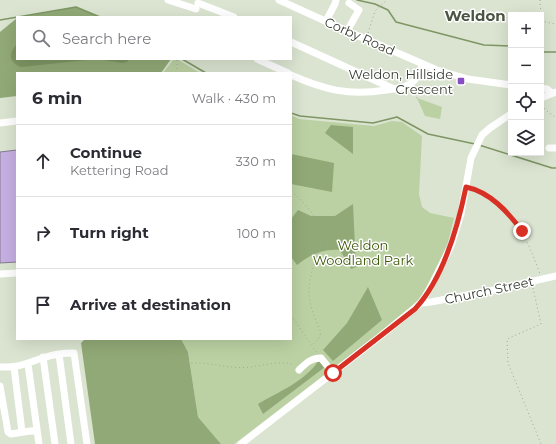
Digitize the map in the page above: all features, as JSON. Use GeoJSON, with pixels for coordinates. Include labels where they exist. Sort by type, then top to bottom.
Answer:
{"type":"FeatureCollection","features":[{"type":"Feature","properties":{"kind":"street","name":"Corby Road"},"geometry":{"type":"LineString","coordinates":[[280,0],[423,64],[468,78],[508,85]]}},
{"type":"Feature","properties":{"kind":"street"},"geometry":{"type":"LineString","coordinates":[[326,21],[336,0]]}},
{"type":"Feature","properties":{"kind":"street"},"geometry":{"type":"LineString","coordinates":[[167,2],[197,7],[230,16]]}},
{"type":"Feature","properties":{"kind":"street"},"geometry":{"type":"LineString","coordinates":[[347,31],[359,10],[349,3]]}},
{"type":"Feature","properties":{"kind":"street"},"geometry":{"type":"LineString","coordinates":[[292,42],[394,89]]}},
{"type":"Feature","properties":{"kind":"street"},"geometry":{"type":"LineString","coordinates":[[259,60],[286,72]]}},
{"type":"Feature","properties":{"kind":"street"},"geometry":{"type":"LineString","coordinates":[[292,74],[314,85],[338,91],[363,93],[394,89],[410,84],[416,78],[423,64]]}},
{"type":"Feature","properties":{"kind":"street"},"geometry":{"type":"LineString","coordinates":[[544,88],[554,92]]}},
{"type":"Feature","properties":{"kind":"street"},"geometry":{"type":"LineString","coordinates":[[544,97],[554,92]]}},
{"type":"Feature","properties":{"kind":"street"},"geometry":{"type":"LineString","coordinates":[[241,444],[421,303],[433,283],[451,246],[461,214],[471,158],[482,135],[508,116]]}},
{"type":"Feature","properties":{"kind":"street"},"geometry":{"type":"LineString","coordinates":[[0,123],[16,121]]}},
{"type":"Feature","properties":{"kind":"street"},"geometry":{"type":"LineString","coordinates":[[0,274],[16,273]]}},
{"type":"Feature","properties":{"kind":"street","name":"Church Street"},"geometry":{"type":"LineString","coordinates":[[421,303],[473,294],[556,276]]}},
{"type":"Feature","properties":{"kind":"street"},"geometry":{"type":"LineString","coordinates":[[0,367],[14,367],[28,364],[43,357],[74,353],[87,444]]}},
{"type":"Feature","properties":{"kind":"street"},"geometry":{"type":"LineString","coordinates":[[59,354],[71,444]]}},
{"type":"Feature","properties":{"kind":"street"},"geometry":{"type":"LineString","coordinates":[[43,357],[55,444]]}},
{"type":"Feature","properties":{"kind":"street"},"geometry":{"type":"LineString","coordinates":[[299,370],[314,358],[321,358],[333,373]]}},
{"type":"Feature","properties":{"kind":"street"},"geometry":{"type":"LineString","coordinates":[[28,364],[38,444]]}},
{"type":"Feature","properties":{"kind":"street"},"geometry":{"type":"LineString","coordinates":[[14,367],[22,432]]}},
{"type":"Feature","properties":{"kind":"street"},"geometry":{"type":"LineString","coordinates":[[0,386],[8,432],[11,434],[37,430]]}},
{"type":"Feature","properties":{"kind":"path"},"geometry":{"type":"LineString","coordinates":[[366,39],[375,11],[387,0]]}},
{"type":"Feature","properties":{"kind":"path"},"geometry":{"type":"LineString","coordinates":[[540,0],[541,12]]}},
{"type":"Feature","properties":{"kind":"path"},"geometry":{"type":"LineString","coordinates":[[544,22],[556,24]]}},
{"type":"Feature","properties":{"kind":"path"},"geometry":{"type":"LineString","coordinates":[[177,60],[177,72]]}},
{"type":"Feature","properties":{"kind":"path"},"geometry":{"type":"LineString","coordinates":[[410,84],[417,98]]}},
{"type":"Feature","properties":{"kind":"path"},"geometry":{"type":"LineString","coordinates":[[544,108],[556,118]]}},
{"type":"Feature","properties":{"kind":"path"},"geometry":{"type":"LineString","coordinates":[[466,187],[473,188],[488,197],[508,213],[522,231],[542,279]]}},
{"type":"Feature","properties":{"kind":"path"},"geometry":{"type":"LineString","coordinates":[[292,193],[312,213],[322,237],[309,288],[309,297],[314,317],[321,334],[320,337],[312,344]]}},
{"type":"Feature","properties":{"kind":"path"},"geometry":{"type":"LineString","coordinates":[[531,282],[541,324],[506,339],[508,363],[540,444]]}},
{"type":"Feature","properties":{"kind":"path"},"geometry":{"type":"LineString","coordinates":[[292,316],[321,358]]}},
{"type":"Feature","properties":{"kind":"path"},"geometry":{"type":"LineString","coordinates":[[152,340],[168,354],[192,364],[201,363],[230,368],[290,364],[296,366],[299,370]]}},
{"type":"Feature","properties":{"kind":"green space"},"geometry":{"type":"Polygon","coordinates":[[[173,60],[179,60],[198,72],[164,72],[173,60]]]}},
{"type":"Feature","properties":{"kind":"green space"},"geometry":{"type":"Polygon","coordinates":[[[417,98],[442,107],[440,119],[425,116],[417,98]]]}},
{"type":"Feature","properties":{"kind":"green space","name":"Weldon Woodland Park"},"geometry":{"type":"Polygon","coordinates":[[[292,116],[299,119],[374,126],[392,121],[402,122],[422,136],[419,194],[422,207],[430,213],[454,218],[448,242],[438,265],[423,294],[412,306],[234,444],[221,444],[198,417],[188,352],[182,340],[292,340],[292,116]]]}},
{"type":"Feature","properties":{"kind":"shaded area"},"geometry":{"type":"Polygon","coordinates":[[[76,7],[98,16],[25,16],[76,7]]]}},
{"type":"Feature","properties":{"kind":"shaded area"},"geometry":{"type":"Polygon","coordinates":[[[16,19],[16,60],[170,60],[162,72],[16,72],[16,96],[0,98],[0,32],[16,19]]]}},
{"type":"Feature","properties":{"kind":"shaded area"},"geometry":{"type":"Polygon","coordinates":[[[16,45],[16,60],[88,60],[21,67],[12,60],[11,54],[16,45]]]}},
{"type":"Feature","properties":{"kind":"shaded area"},"geometry":{"type":"Polygon","coordinates":[[[103,60],[128,60],[127,62],[122,63],[103,60]]]}},
{"type":"Feature","properties":{"kind":"shaded area"},"geometry":{"type":"Polygon","coordinates":[[[331,125],[353,127],[353,154],[325,133],[331,125]]]}},
{"type":"Feature","properties":{"kind":"shaded area"},"geometry":{"type":"Polygon","coordinates":[[[292,154],[334,163],[332,192],[292,184],[292,154]]]}},
{"type":"Feature","properties":{"kind":"shaded area"},"geometry":{"type":"Polygon","coordinates":[[[353,204],[356,267],[351,269],[340,250],[322,251],[307,258],[297,265],[292,258],[292,218],[298,210],[311,216],[335,216],[353,204]]]}},
{"type":"Feature","properties":{"kind":"shaded area"},"geometry":{"type":"Polygon","coordinates":[[[368,287],[382,320],[333,361],[323,350],[347,323],[368,287]]]}},
{"type":"Feature","properties":{"kind":"shaded area"},"geometry":{"type":"Polygon","coordinates":[[[84,340],[182,340],[188,352],[198,417],[221,444],[95,444],[81,343],[84,340]]]}},
{"type":"Feature","properties":{"kind":"shaded area"},"geometry":{"type":"Polygon","coordinates":[[[319,360],[325,367],[263,414],[258,404],[299,380],[307,374],[319,360]]]}},
{"type":"Feature","properties":{"kind":"building"},"geometry":{"type":"Polygon","coordinates":[[[16,150],[16,262],[0,263],[0,152],[16,150]]]}},
{"type":"Feature","properties":{"kind":"waterway"},"geometry":{"type":"LineString","coordinates":[[357,0],[375,4],[388,10],[396,22],[484,45],[508,46]]}},
{"type":"Feature","properties":{"kind":"waterway"},"geometry":{"type":"LineString","coordinates":[[23,16],[76,7],[98,16]]}},
{"type":"Feature","properties":{"kind":"waterway"},"geometry":{"type":"LineString","coordinates":[[0,20],[16,17]]}},
{"type":"Feature","properties":{"kind":"waterway"},"geometry":{"type":"LineString","coordinates":[[544,52],[556,52]]}},
{"type":"Feature","properties":{"kind":"waterway"},"geometry":{"type":"LineString","coordinates":[[184,60],[204,72]]}},
{"type":"Feature","properties":{"kind":"waterway"},"geometry":{"type":"LineString","coordinates":[[292,113],[300,116],[373,123],[397,117],[428,134],[475,144]]}},
{"type":"Feature","properties":{"kind":"waterway"},"geometry":{"type":"LineString","coordinates":[[479,145],[556,168]]}},
{"type":"Feature","properties":{"kind":"place","name":"Weldon, Hillside Crescent"},"geometry":{"type":"Point","coordinates":[461,81]}},
{"type":"Feature","properties":{"kind":"district","name":"Weldon"},"geometry":{"type":"Point","coordinates":[475,15]}},
{"type":"Feature","properties":{"kind":"route"},"geometry":{"type":"LineString","coordinates":[[333,373],[421,303],[439,272],[451,246],[461,214],[466,187],[473,188],[488,197],[508,213],[522,231]]}}]}
